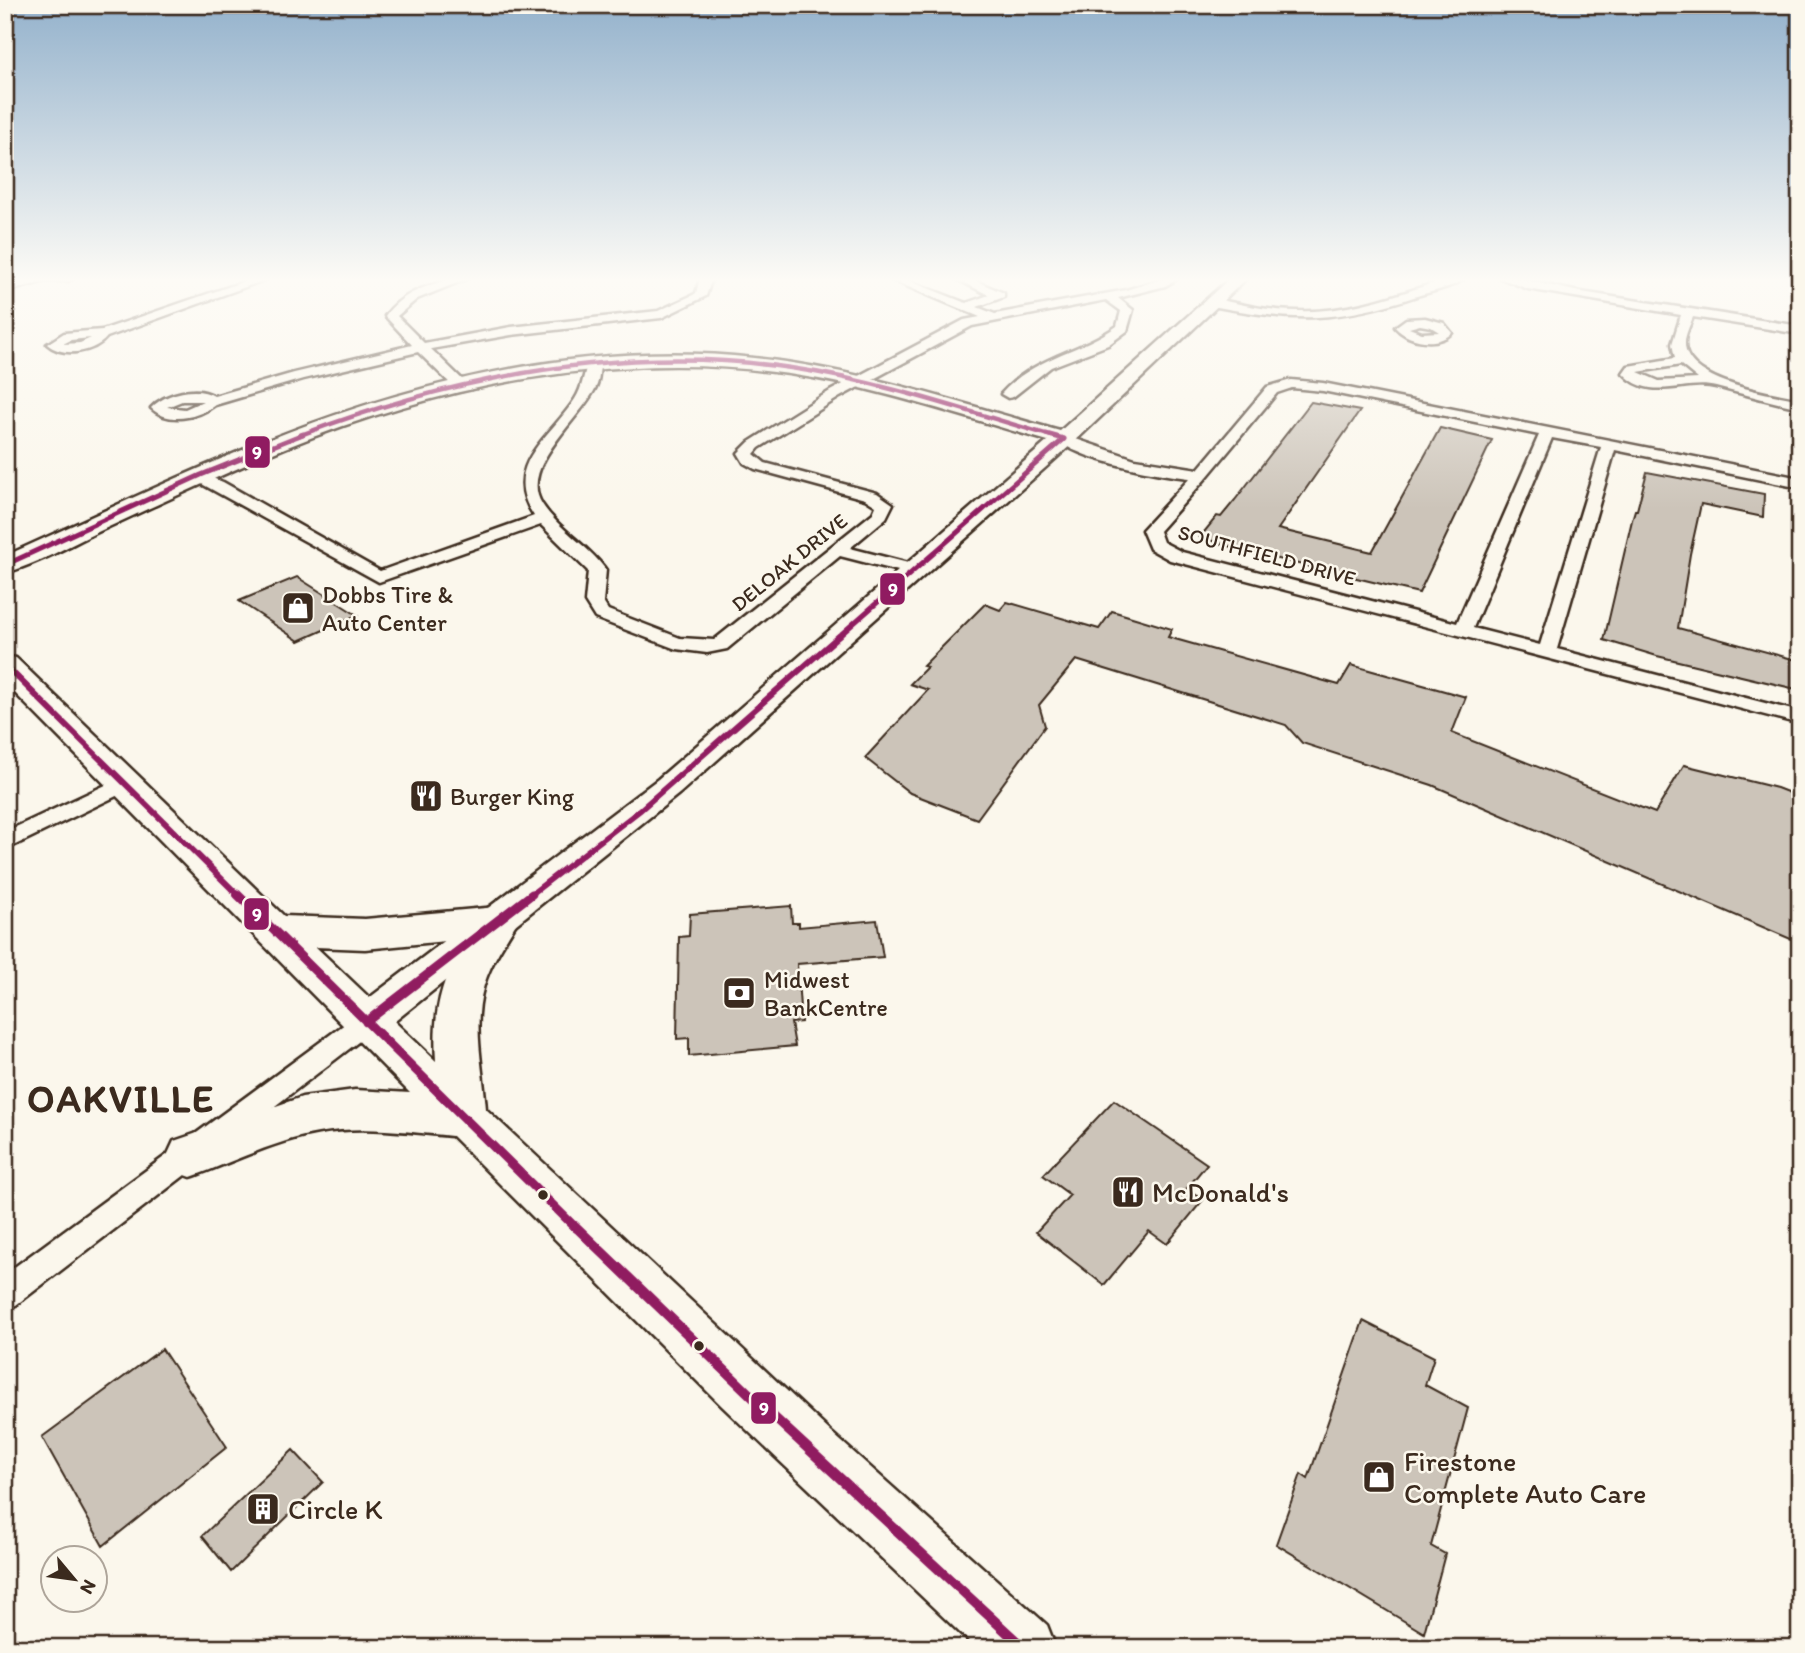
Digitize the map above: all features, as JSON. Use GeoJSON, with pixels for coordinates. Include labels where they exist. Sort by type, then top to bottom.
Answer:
{"type":"FeatureCollection","features":[{"type":"Feature","properties":{"kind":"main road"},"geometry":{"type":"LineString","coordinates":[[366,1022],[659,794],[914,570],[1060,421],[1108,398],[1154,355]]}},
{"type":"Feature","properties":{"kind":"main road"},"geometry":{"type":"LineString","coordinates":[[5,565],[321,427],[462,387],[593,366],[658,361],[739,362],[805,371],[987,418],[1060,421],[1108,398]]}},
{"type":"Feature","properties":{"kind":"main road"},"geometry":{"type":"LineString","coordinates":[[5,664],[741,1389],[917,1553],[1024,1648]]}},
{"type":"Feature","properties":{"kind":"main road"},"geometry":{"type":"LineString","coordinates":[[274,930],[365,934],[497,922]]}},
{"type":"Feature","properties":{"kind":"main road"},"geometry":{"type":"LineString","coordinates":[[464,1117],[457,1021],[460,995],[469,970],[497,922]]}},
{"type":"Feature","properties":{"kind":"main road"},"geometry":{"type":"LineString","coordinates":[[191,1156],[278,1123],[321,1113],[374,1111],[464,1117]]}},
{"type":"Feature","properties":{"kind":"street"},"geometry":{"type":"LineString","coordinates":[[210,402],[299,376],[387,355]]}},
{"type":"Feature","properties":{"kind":"street"},"geometry":{"type":"LineString","coordinates":[[429,355],[462,387]]}},
{"type":"Feature","properties":{"kind":"street","name":"DELOAK DRIVE"},"geometry":{"type":"LineString","coordinates":[[544,518],[597,570],[594,602],[601,614],[700,649],[720,645],[880,515],[885,504],[871,496],[761,466],[749,460],[746,453],[754,445],[905,355]]}},
{"type":"Feature","properties":{"kind":"street"},"geometry":{"type":"LineString","coordinates":[[1008,394],[1046,364],[1069,355]]}},
{"type":"Feature","properties":{"kind":"street"},"geometry":{"type":"LineString","coordinates":[[1681,355],[1683,361],[1715,382],[1800,404]]}},
{"type":"Feature","properties":{"kind":"street"},"geometry":{"type":"LineString","coordinates":[[1683,361],[1633,369],[1630,373],[1635,378],[1666,385],[1715,382]]}},
{"type":"Feature","properties":{"kind":"street"},"geometry":{"type":"LineString","coordinates":[[199,478],[379,577],[544,518],[534,508],[527,493],[527,479],[536,460],[589,388],[593,366]]}},
{"type":"Feature","properties":{"kind":"street","name":"SOUTHFIELD DRIVE"},"geometry":{"type":"LineString","coordinates":[[1800,484],[1323,387],[1291,384],[1272,390],[1202,474],[1150,530],[1151,537],[1164,551],[1800,718]]}},
{"type":"Feature","properties":{"kind":"street"},"geometry":{"type":"LineString","coordinates":[[1060,421],[1099,455],[1164,470],[1202,474]]}},
{"type":"Feature","properties":{"kind":"street"},"geometry":{"type":"LineString","coordinates":[[1463,631],[1548,433]]}},
{"type":"Feature","properties":{"kind":"street"},"geometry":{"type":"LineString","coordinates":[[1547,652],[1609,445]]}},
{"type":"Feature","properties":{"kind":"street"},"geometry":{"type":"LineString","coordinates":[[838,550],[914,570]]}},
{"type":"Feature","properties":{"kind":"street"},"geometry":{"type":"LineString","coordinates":[[5,842],[125,783]]}},
{"type":"Feature","properties":{"kind":"street"},"geometry":{"type":"LineString","coordinates":[[5,1294],[366,1022]]}},
{"type":"Feature","properties":{"kind":"building"},"geometry":{"type":"Polygon","coordinates":[[[1311,402],[1360,411],[1278,529],[1372,552],[1440,428],[1492,440],[1419,593],[1240,550],[1200,537],[1235,500],[1311,402]]]}},
{"type":"Feature","properties":{"kind":"building"},"geometry":{"type":"Polygon","coordinates":[[[1647,472],[1764,494],[1763,517],[1701,504],[1678,628],[1800,661],[1800,690],[1657,656],[1604,640],[1632,520],[1647,472]]]}},
{"type":"Feature","properties":{"kind":"building","name":"Dobbs Tire & Auto Center"},"geometry":{"type":"Polygon","coordinates":[[[297,577],[357,615],[299,641],[239,601],[297,577]]]}},
{"type":"Feature","properties":{"kind":"building"},"geometry":{"type":"Polygon","coordinates":[[[1007,602],[1099,629],[1112,611],[1172,629],[1168,637],[1339,685],[1351,665],[1466,697],[1452,733],[1655,813],[1684,765],[1777,788],[1800,797],[1800,943],[1432,785],[1302,743],[1286,725],[1076,660],[1039,705],[1045,726],[977,819],[910,793],[865,758],[928,690],[910,684],[927,667],[923,666],[985,604],[1000,610],[1007,602]]]}},
{"type":"Feature","properties":{"kind":"building","name":"Midwest BankCentre"},"geometry":{"type":"Polygon","coordinates":[[[791,906],[792,923],[799,923],[799,927],[877,920],[883,957],[797,964],[801,1022],[791,1023],[795,1046],[689,1056],[689,1038],[677,1039],[679,937],[689,936],[690,914],[791,906]]]}},
{"type":"Feature","properties":{"kind":"building","name":"McDonald's"},"geometry":{"type":"Polygon","coordinates":[[[1114,1100],[1207,1164],[1187,1188],[1203,1200],[1167,1244],[1149,1231],[1104,1285],[1036,1232],[1070,1195],[1043,1175],[1114,1100]]]}},
{"type":"Feature","properties":{"kind":"building","name":"Firestone Complete Auto Care"},"geometry":{"type":"Polygon","coordinates":[[[1363,1321],[1434,1357],[1425,1385],[1468,1408],[1431,1546],[1445,1554],[1424,1633],[1276,1544],[1301,1474],[1308,1479],[1363,1321]]]}},
{"type":"Feature","properties":{"kind":"building"},"geometry":{"type":"Polygon","coordinates":[[[162,1349],[227,1447],[106,1544],[102,1544],[42,1437],[162,1349]]]}},
{"type":"Feature","properties":{"kind":"building","name":"Circle K"},"geometry":{"type":"Polygon","coordinates":[[[293,1450],[323,1482],[231,1572],[202,1536],[293,1450]]]}},
{"type":"Feature","properties":{"kind":"transit line","name":"9"},"geometry":{"type":"LineString","coordinates":[[5,565],[201,475],[321,427],[425,394],[533,372],[587,365],[696,360],[791,368],[909,394],[1064,439]]}},
{"type":"Feature","properties":{"kind":"transit line","name":"9"},"geometry":{"type":"LineString","coordinates":[[366,1022],[639,811],[1064,439]]}},
{"type":"Feature","properties":{"kind":"transit line","name":"9"},"geometry":{"type":"LineString","coordinates":[[5,665],[636,1286],[893,1529],[1024,1648]]}},
{"type":"Feature","properties":{"kind":"place","name":"Dobbs Tire & Auto Center"},"geometry":{"type":"Point","coordinates":[298,608]}},
{"type":"Feature","properties":{"kind":"place","name":"Burger King"},"geometry":{"type":"Point","coordinates":[426,796]}},
{"type":"Feature","properties":{"kind":"place","name":"Midwest BankCentre"},"geometry":{"type":"Point","coordinates":[739,993]}},
{"type":"Feature","properties":{"kind":"place","name":"McDonald's"},"geometry":{"type":"Point","coordinates":[1128,1192]}},
{"type":"Feature","properties":{"kind":"place","name":"Firestone Complete Auto Care"},"geometry":{"type":"Point","coordinates":[1379,1477]}},
{"type":"Feature","properties":{"kind":"place","name":"Circle K"},"geometry":{"type":"Point","coordinates":[263,1509]}},
{"type":"Feature","properties":{"kind":"district","name":"OAKVILLE"},"geometry":{"type":"Point","coordinates":[121,1099]}}]}
